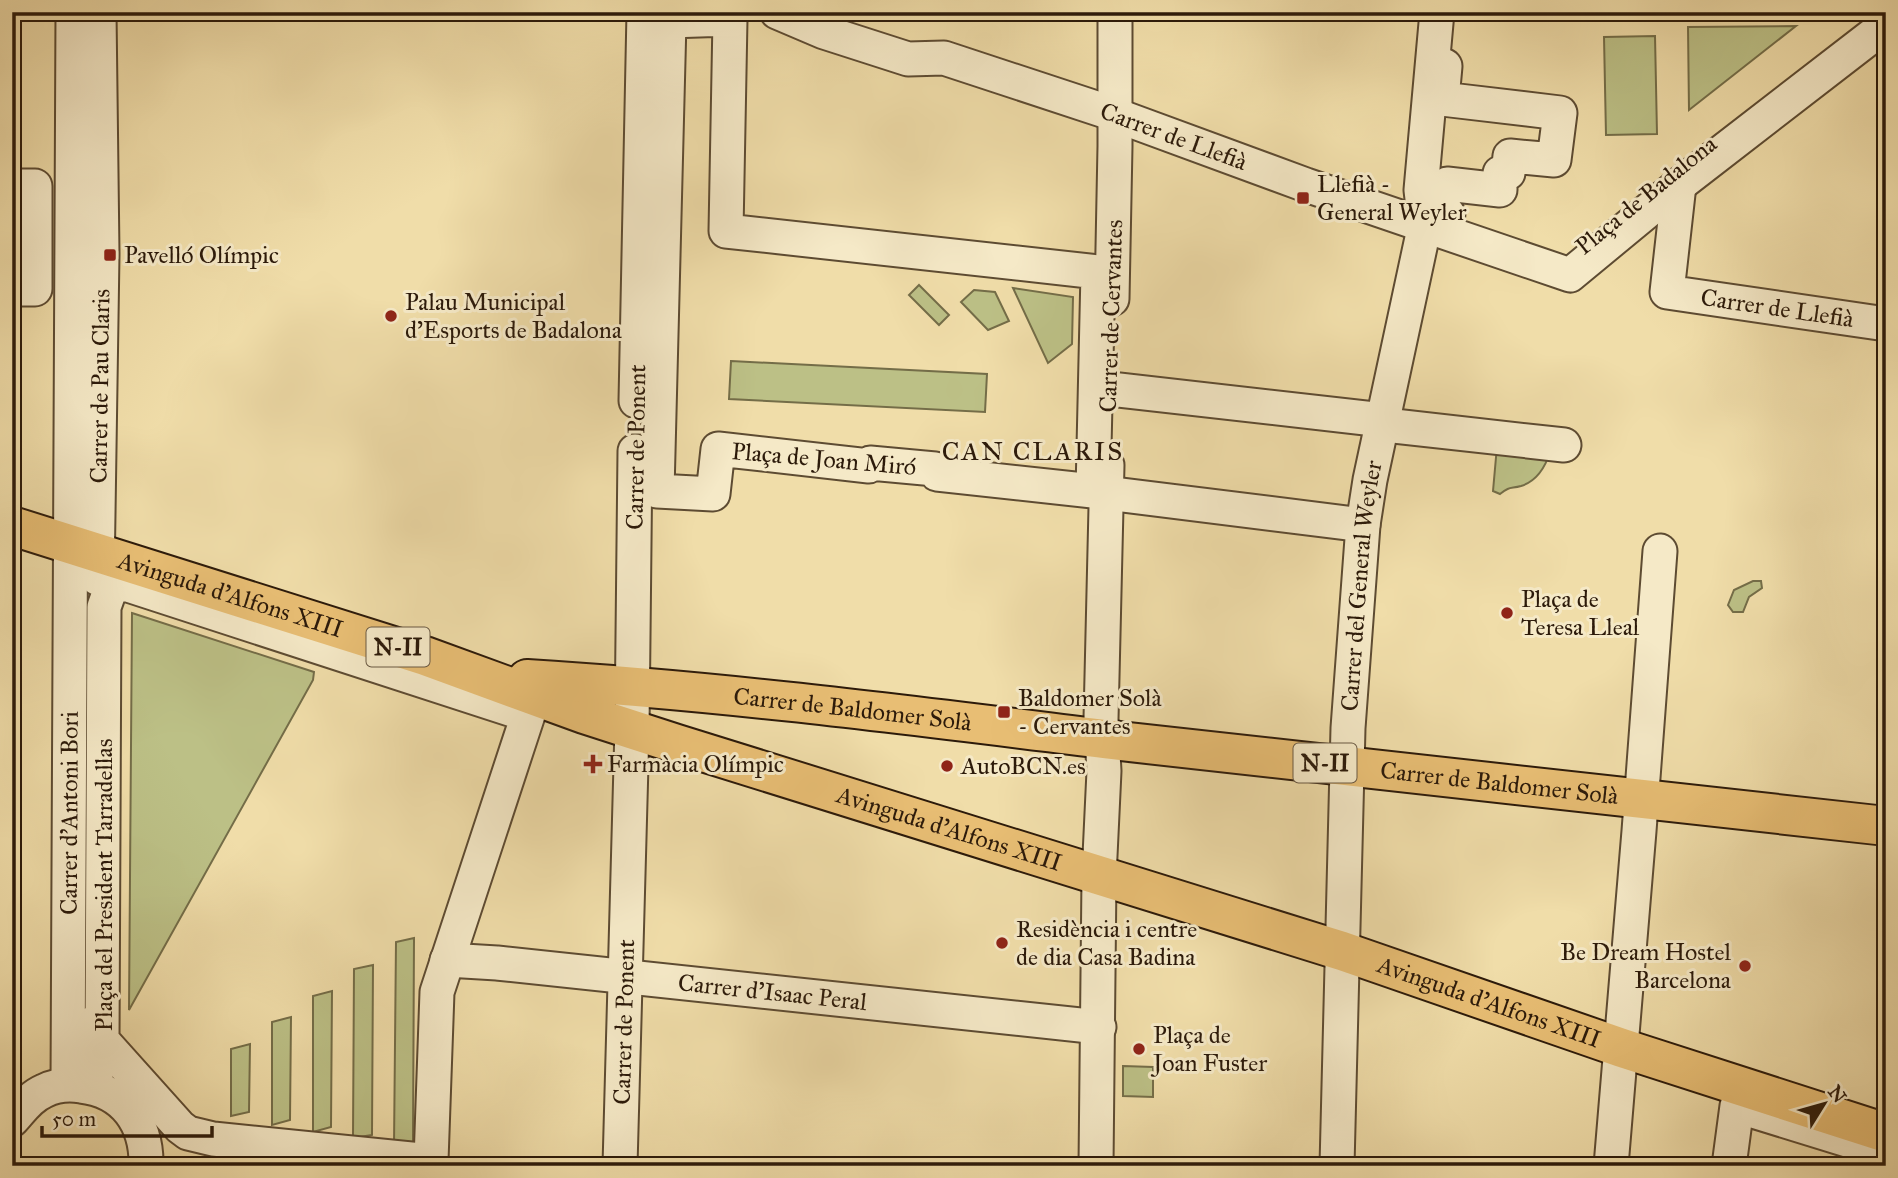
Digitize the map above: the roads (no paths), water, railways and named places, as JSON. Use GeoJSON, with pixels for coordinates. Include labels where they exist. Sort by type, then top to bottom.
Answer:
{"type":"FeatureCollection","features":[{"type":"Feature","properties":{"kind":"main road","name":"Avinguda d'Alfons XIII"},"geometry":{"type":"LineString","coordinates":[[12,526],[487,677],[584,713],[641,705],[1100,877],[1342,951],[1622,1048],[1886,1133]]}},
{"type":"Feature","properties":{"kind":"main road","name":"Carrer de Baldomer Solà"},"geometry":{"type":"LineString","coordinates":[[641,705],[989,724],[1886,826]]}},
{"type":"Feature","properties":{"kind":"street","name":"Carrer de Pau Claris"},"geometry":{"type":"LineString","coordinates":[[74,12],[84,547]]}},
{"type":"Feature","properties":{"kind":"street","name":"Carrer de Pau Claris"},"geometry":{"type":"LineString","coordinates":[[84,547],[102,254],[99,12]]}},
{"type":"Feature","properties":{"kind":"street","name":"Carrer de Ponent"},"geometry":{"type":"LineString","coordinates":[[620,1166],[626,978],[641,705],[644,12]]}},
{"type":"Feature","properties":{"kind":"street","name":"Carrer de Llefià"},"geometry":{"type":"LineString","coordinates":[[777,12],[824,32],[908,59],[944,58],[1115,115],[1306,185],[1570,275]]}},
{"type":"Feature","properties":{"kind":"street","name":"Carrer de Cervantes"},"geometry":{"type":"LineString","coordinates":[[1096,1166],[1101,719],[1110,389],[1115,12]]}},
{"type":"Feature","properties":{"kind":"street","name":"Carrer del General Weyler"},"geometry":{"type":"LineString","coordinates":[[1336,1166],[1348,727],[1363,526],[1425,224],[1421,190],[1437,12]]}},
{"type":"Feature","properties":{"kind":"street","name":"Plaça de Badalona"},"geometry":{"type":"LineString","coordinates":[[1450,12],[1442,99],[1560,113],[1554,160],[1510,156],[1508,173],[1500,173],[1500,190],[1447,184],[1445,192],[1432,190],[1433,205],[1441,212],[1570,256],[1578,255],[1592,244],[1591,236],[1879,12]]}},
{"type":"Feature","properties":{"kind":"street","name":"Plaça de Joan Miró"},"geometry":{"type":"LineString","coordinates":[[730,19],[726,230],[1098,272],[1093,491],[937,474],[935,469],[870,463],[869,466],[718,449],[713,494],[657,491],[669,21],[730,19]]}},
{"type":"Feature","properties":{"kind":"street","name":"Plaça de Badalona"},"geometry":{"type":"LineString","coordinates":[[1570,275],[1679,185],[1886,25]]}},
{"type":"Feature","properties":{"kind":"street","name":"Carrer de Llefià"},"geometry":{"type":"LineString","coordinates":[[1679,185],[1667,292],[1886,324]]}},
{"type":"Feature","properties":{"kind":"street"},"geometry":{"type":"LineString","coordinates":[[12,186],[35,186],[35,289],[12,289]]}},
{"type":"Feature","properties":{"kind":"street"},"geometry":{"type":"LineString","coordinates":[[1110,389],[1383,420],[1394,426],[1564,445]]}},
{"type":"Feature","properties":{"kind":"street"},"geometry":{"type":"LineString","coordinates":[[1106,493],[1363,526]]}},
{"type":"Feature","properties":{"kind":"street","name":"Carrer d'Antoni Bori"},"geometry":{"type":"LineString","coordinates":[[83,1086],[91,1028],[95,885],[84,547]]}},
{"type":"Feature","properties":{"kind":"street"},"geometry":{"type":"LineString","coordinates":[[1611,1166],[1660,551]]}},
{"type":"Feature","properties":{"kind":"street","name":"Plaça del President Tarradellas"},"geometry":{"type":"LineString","coordinates":[[128,585],[528,715],[447,960],[437,992],[431,1161],[206,1138],[188,1133],[180,1127],[102,1040],[104,607],[110,590],[128,585]]}},
{"type":"Feature","properties":{"kind":"street","name":"Carrer d'Isaac Peral"},"geometry":{"type":"LineString","coordinates":[[447,960],[497,963],[1099,1027]]}},
{"type":"Feature","properties":{"kind":"street"},"geometry":{"type":"LineString","coordinates":[[12,1120],[33,1097],[53,1087],[83,1086],[110,1093],[129,1110],[142,1132],[146,1158],[294,1166]]}},
{"type":"Feature","properties":{"kind":"street"},"geometry":{"type":"LineString","coordinates":[[1729,1166],[1737,1105],[1886,1152]]}},
{"type":"Feature","properties":{"kind":"place","name":"Llefià - General Weyler"},"geometry":{"type":"Point","coordinates":[1303,198]}},
{"type":"Feature","properties":{"kind":"place","name":"Pavelló Olímpic"},"geometry":{"type":"Point","coordinates":[110,255]}},
{"type":"Feature","properties":{"kind":"place","name":"Palau Municipal d'Esports de Badalona"},"geometry":{"type":"Point","coordinates":[391,316]}},
{"type":"Feature","properties":{"kind":"place","name":"Plaça de Teresa Lleal"},"geometry":{"type":"Point","coordinates":[1507,613]}},
{"type":"Feature","properties":{"kind":"place","name":"Baldomer Solà - Cervantes"},"geometry":{"type":"Point","coordinates":[1004,712]}},
{"type":"Feature","properties":{"kind":"place","name":"Farmàcia Olímpic"},"geometry":{"type":"Point","coordinates":[593,764]}},
{"type":"Feature","properties":{"kind":"place","name":"AutoBCN.es"},"geometry":{"type":"Point","coordinates":[947,766]}},
{"type":"Feature","properties":{"kind":"place","name":"Residència i centre de dia Casa Badina"},"geometry":{"type":"Point","coordinates":[1002,943]}},
{"type":"Feature","properties":{"kind":"place","name":"Be Dream Hostel Barcelona"},"geometry":{"type":"Point","coordinates":[1745,966]}},
{"type":"Feature","properties":{"kind":"place","name":"Plaça de Joan Fuster"},"geometry":{"type":"Point","coordinates":[1139,1049]}},
{"type":"Feature","properties":{"kind":"district","name":"CAN CLARIS"},"geometry":{"type":"Point","coordinates":[1033,451]}}]}
